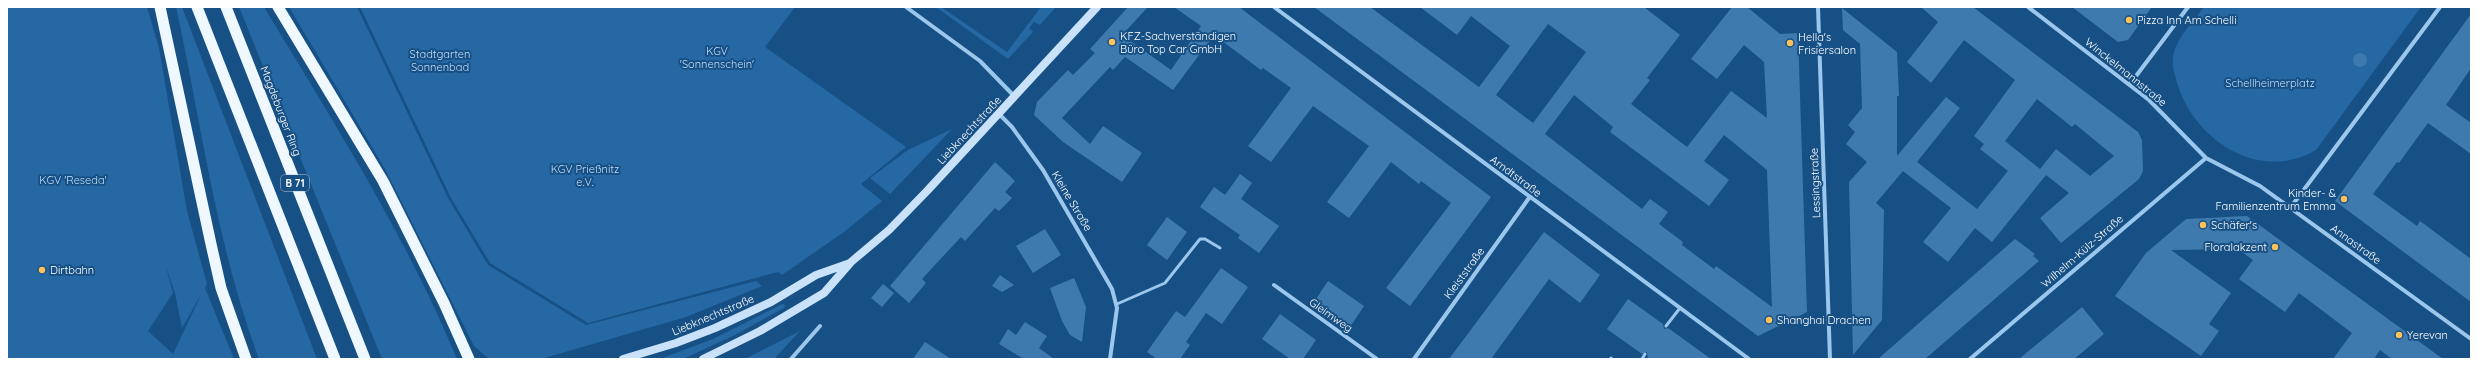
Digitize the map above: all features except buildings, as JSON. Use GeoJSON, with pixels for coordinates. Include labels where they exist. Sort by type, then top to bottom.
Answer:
{"type":"FeatureCollection","features":[{"type":"Feature","properties":{"kind":"highway"},"geometry":{"type":"LineString","coordinates":[[160,7],[221,288],[246,359]]}},
{"type":"Feature","properties":{"kind":"highway","name":"B 71"},"geometry":{"type":"LineString","coordinates":[[197,7],[336,359]]}},
{"type":"Feature","properties":{"kind":"highway","name":"Magdeburger Ring"},"geometry":{"type":"LineString","coordinates":[[226,7],[365,359]]}},
{"type":"Feature","properties":{"kind":"highway"},"geometry":{"type":"LineString","coordinates":[[278,7],[384,180],[444,303],[469,359]]}},
{"type":"Feature","properties":{"kind":"main road","name":"Liebknechtstraße"},"geometry":{"type":"LineString","coordinates":[[703,359],[760,331],[806,305],[824,292],[851,262],[889,230],[1015,97],[1097,7]]}},
{"type":"Feature","properties":{"kind":"main road","name":"Liebknechtstraße"},"geometry":{"type":"LineString","coordinates":[[623,359],[676,343],[715,328],[771,302],[816,275],[851,262]]}},
{"type":"Feature","properties":{"kind":"street","name":"Arndtstraße"},"geometry":{"type":"LineString","coordinates":[[1274,7],[1749,359]]}},
{"type":"Feature","properties":{"kind":"street","name":"Lessingstraße"},"geometry":{"type":"LineString","coordinates":[[1818,7],[1830,359]]}},
{"type":"Feature","properties":{"kind":"street","name":"Winckelmannstraße"},"geometry":{"type":"LineString","coordinates":[[2028,7],[2149,100],[2206,158]]}},
{"type":"Feature","properties":{"kind":"street"},"geometry":{"type":"LineString","coordinates":[[2130,84],[2188,7]]}},
{"type":"Feature","properties":{"kind":"street"},"geometry":{"type":"LineString","coordinates":[[2291,207],[2440,7]]}},
{"type":"Feature","properties":{"kind":"street"},"geometry":{"type":"LineString","coordinates":[[908,8],[980,61],[1015,97]]}},
{"type":"Feature","properties":{"kind":"street","name":"Kleine Straße"},"geometry":{"type":"LineString","coordinates":[[999,114],[1012,127],[1043,170],[1109,283],[1117,304],[1110,359]]}},
{"type":"Feature","properties":{"kind":"street","name":"Annastraße"},"geometry":{"type":"LineString","coordinates":[[2206,158],[2260,186],[2291,207],[2471,339]]}},
{"type":"Feature","properties":{"kind":"street","name":"Wilhelm-Külz-Straße"},"geometry":{"type":"LineString","coordinates":[[1970,359],[2206,158]]}},
{"type":"Feature","properties":{"kind":"street","name":"Kleiststraße"},"geometry":{"type":"LineString","coordinates":[[1414,359],[1530,198]]}},
{"type":"Feature","properties":{"kind":"street","name":"Gleimweg"},"geometry":{"type":"LineString","coordinates":[[1274,286],[1377,359]]}},
{"type":"Feature","properties":{"kind":"street"},"geometry":{"type":"LineString","coordinates":[[791,359],[820,326]]}},
{"type":"Feature","properties":{"kind":"lane"},"geometry":{"type":"LineString","coordinates":[[1117,304],[1165,283],[1200,239],[1205,239],[1220,248]]}},
{"type":"Feature","properties":{"kind":"lane"},"geometry":{"type":"LineString","coordinates":[[1666,326],[1680,308]]}},
{"type":"Feature","properties":{"kind":"lane"},"geometry":{"type":"LineString","coordinates":[[1642,359],[1645,354]]}},
{"type":"Feature","properties":{"kind":"green space","name":"KGV 'Reseda'"},"geometry":{"type":"Polygon","coordinates":[[[7,7],[147,7],[159,48],[187,211],[207,284],[205,288],[234,359],[7,359],[7,7]],[[166,267],[173,293],[148,331],[173,354],[202,293],[182,328],[175,293],[166,267]]]}},
{"type":"Feature","properties":{"kind":"green space"},"geometry":{"type":"Polygon","coordinates":[[[176,7],[182,7],[317,359],[259,359],[244,316],[221,228],[176,7]]]}},
{"type":"Feature","properties":{"kind":"green space"},"geometry":{"type":"Polygon","coordinates":[[[239,7],[264,7],[342,136],[392,224],[437,313],[457,359],[382,359],[239,7]]]}},
{"type":"Feature","properties":{"kind":"green space"},"geometry":{"type":"Polygon","coordinates":[[[289,7],[357,7],[448,198],[488,265],[586,325],[756,281],[762,286],[686,317],[541,359],[489,359],[474,346],[385,169],[289,7]]]}},
{"type":"Feature","properties":{"kind":"green space","name":"KGV Prießnitz e.V."},"geometry":{"type":"Polygon","coordinates":[[[360,7],[795,7],[765,47],[906,147],[861,184],[882,201],[844,232],[782,275],[778,272],[588,323],[490,263],[451,198],[360,7]]]}},
{"type":"Feature","properties":{"kind":"green space"},"geometry":{"type":"Polygon","coordinates":[[[936,7],[941,7],[1007,52],[1041,7],[1056,7],[1040,25],[1034,22],[1029,28],[1033,32],[1008,59],[936,7]]]}},
{"type":"Feature","properties":{"kind":"green space","name":"Schellheimerplatz"},"geometry":{"type":"Polygon","coordinates":[[[2204,7],[2421,7],[2316,150],[2294,159],[2272,162],[2250,158],[2230,149],[2212,136],[2196,120],[2184,100],[2173,69],[2174,51],[2185,31],[2204,7]]]}},
{"type":"Feature","properties":{"kind":"green space"},"geometry":{"type":"Polygon","coordinates":[[[952,129],[890,194],[870,178],[908,150],[952,129]]]}},
{"type":"Feature","properties":{"kind":"green space"},"geometry":{"type":"Polygon","coordinates":[[[782,304],[785,305],[784,308],[735,335],[683,359],[660,359],[713,339],[782,304]]]}},
{"type":"Feature","properties":{"kind":"green space"},"geometry":{"type":"Polygon","coordinates":[[[800,331],[774,359],[745,359],[800,331]]]}},
{"type":"Feature","properties":{"kind":"place","name":"Pizza Inn Am Schelli"},"geometry":{"type":"Point","coordinates":[2129,20]}},
{"type":"Feature","properties":{"kind":"place","name":"KFZ-Sachverständigen Büro Top Car GmbH"},"geometry":{"type":"Point","coordinates":[1112,42]}},
{"type":"Feature","properties":{"kind":"place","name":"Hella's Frisiersalon"},"geometry":{"type":"Point","coordinates":[1790,43]}},
{"type":"Feature","properties":{"kind":"place","name":"Kinder- & Familienzentrum Emma"},"geometry":{"type":"Point","coordinates":[2344,199]}},
{"type":"Feature","properties":{"kind":"place","name":"Schäfer's"},"geometry":{"type":"Point","coordinates":[2203,225]}},
{"type":"Feature","properties":{"kind":"place","name":"Floralakzent"},"geometry":{"type":"Point","coordinates":[2275,247]}},
{"type":"Feature","properties":{"kind":"place","name":"Dirtbahn"},"geometry":{"type":"Point","coordinates":[42,270]}},
{"type":"Feature","properties":{"kind":"place","name":"Shanghai Drachen"},"geometry":{"type":"Point","coordinates":[1769,320]}},
{"type":"Feature","properties":{"kind":"place","name":"Yerevan"},"geometry":{"type":"Point","coordinates":[2399,335]}},
{"type":"Feature","properties":{"kind":"park label","name":"KGV 'Sonnenschein'"},"geometry":{"type":"Point","coordinates":[717,57]}},
{"type":"Feature","properties":{"kind":"park label","name":"Stadtgarten Sonnenbad"},"geometry":{"type":"Point","coordinates":[440,60]}}]}
